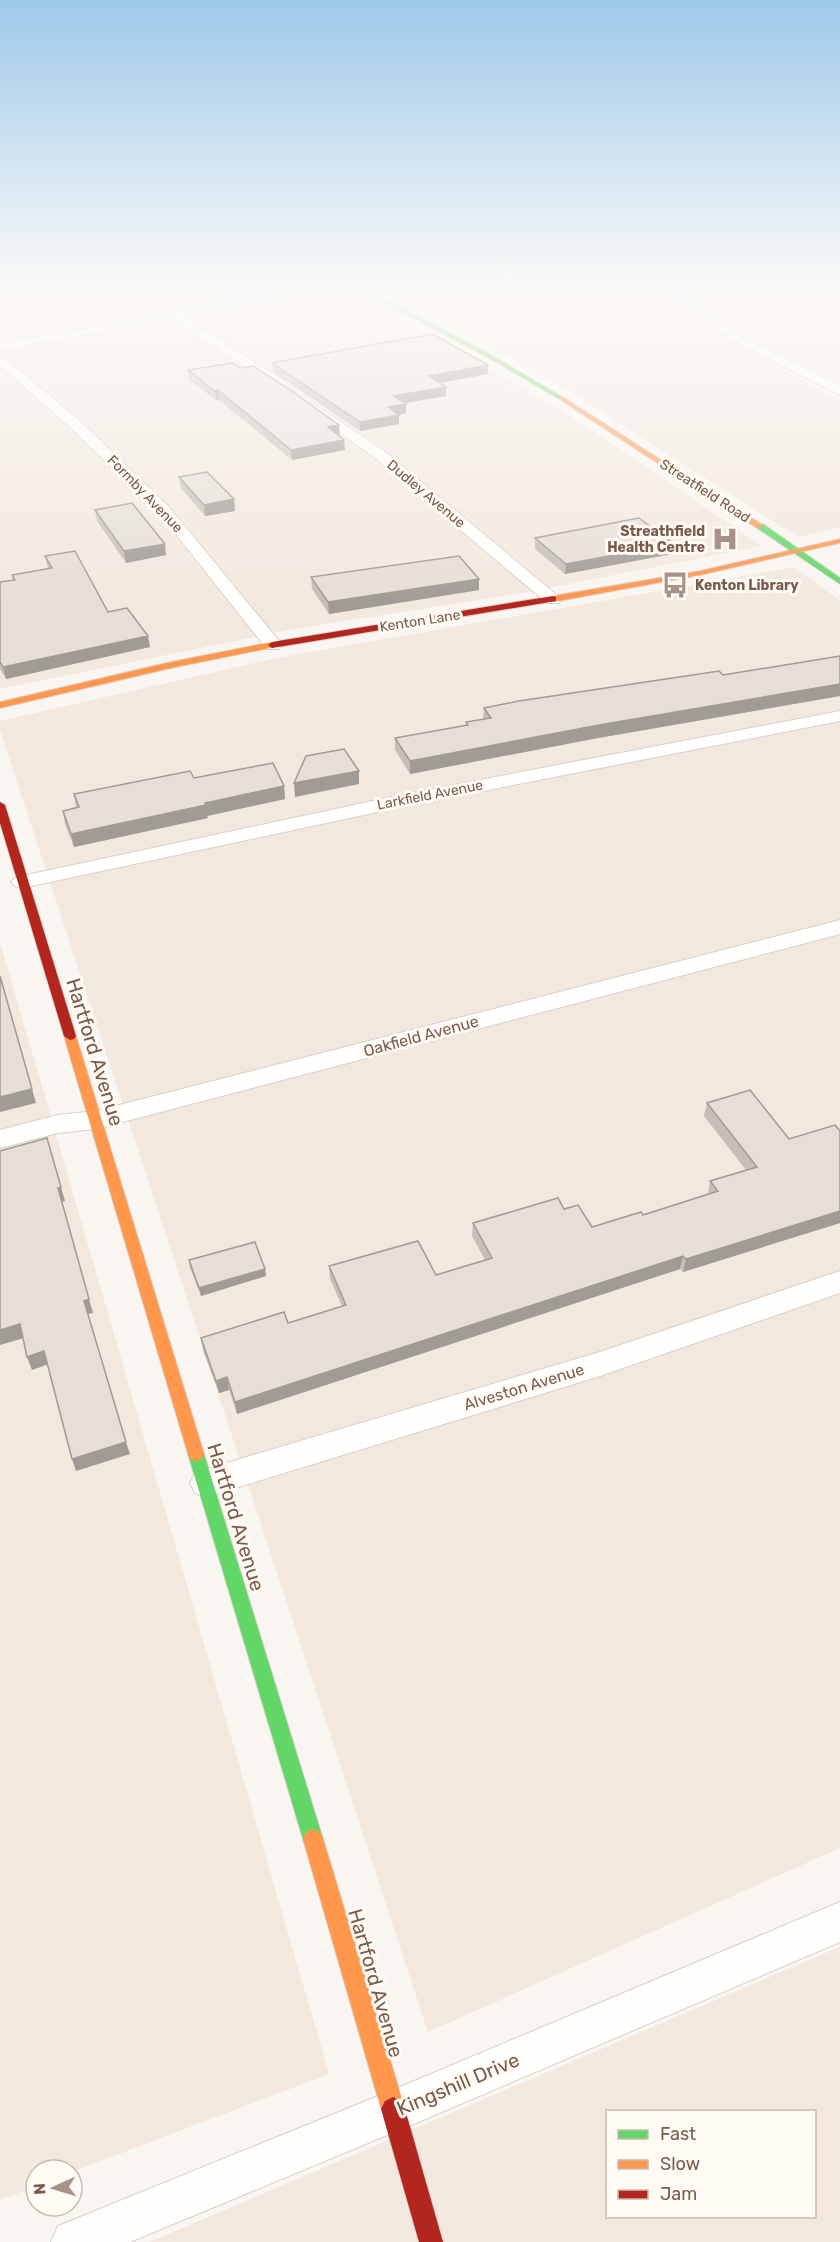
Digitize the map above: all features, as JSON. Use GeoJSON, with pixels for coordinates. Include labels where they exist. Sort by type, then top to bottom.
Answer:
{"type":"FeatureCollection","features":[{"type":"Feature","properties":{"kind":"street","name":"Formby Avenue"},"geometry":{"type":"LineString","coordinates":[[39,394],[74,423],[164,510],[273,645]]}},
{"type":"Feature","properties":{"kind":"street","name":"Dudley Avenue"},"geometry":{"type":"LineString","coordinates":[[295,394],[379,454],[553,600]]}},
{"type":"Feature","properties":{"kind":"street","name":"Streatfield Road"},"geometry":{"type":"LineString","coordinates":[[553,394],[798,552],[840,582]]}},
{"type":"Feature","properties":{"kind":"street","name":"Kenton Lane"},"geometry":{"type":"LineString","coordinates":[[0,705],[150,670],[273,645],[677,578],[840,541]]}},
{"type":"Feature","properties":{"kind":"street","name":"Larkfield Avenue"},"geometry":{"type":"LineString","coordinates":[[22,882],[401,801],[840,716]]}},
{"type":"Feature","properties":{"kind":"street","name":"Hartford Avenue"},"geometry":{"type":"LineString","coordinates":[[0,805],[206,1483],[431,2242]]}},
{"type":"Feature","properties":{"kind":"street","name":"Oakfield Avenue"},"geometry":{"type":"LineString","coordinates":[[0,1139],[58,1124],[96,1120],[840,927]]}},
{"type":"Feature","properties":{"kind":"street","name":"Alveston Avenue"},"geometry":{"type":"LineString","coordinates":[[206,1483],[600,1365],[840,1282]]}},
{"type":"Feature","properties":{"kind":"street","name":"Kingshill Drive"},"geometry":{"type":"LineString","coordinates":[[74,2242],[394,2111],[840,1922]]}},
{"type":"Feature","properties":{"kind":"shaded area"},"geometry":{"type":"Polygon","coordinates":[[[0,394],[533,394],[555,406],[762,546],[522,593],[294,629],[0,689],[0,394]]]}},
{"type":"Feature","properties":{"kind":"shaded area"},"geometry":{"type":"Polygon","coordinates":[[[573,394],[828,394],[840,400],[840,527],[798,537],[573,394]]]}},
{"type":"Feature","properties":{"kind":"shaded area"},"geometry":{"type":"Polygon","coordinates":[[[795,567],[840,601],[840,1848],[428,2032],[0,730],[0,721],[277,658],[795,567]]]}},
{"type":"Feature","properties":{"kind":"shaded area"},"geometry":{"type":"Polygon","coordinates":[[[0,942],[329,2074],[84,2167],[84,2158],[24,2158],[24,2191],[0,2200],[0,942]]]}},
{"type":"Feature","properties":{"kind":"shaded area"},"geometry":{"type":"Polygon","coordinates":[[[840,1947],[840,2242],[150,2242],[840,1947]]]}},
{"type":"Feature","properties":{"kind":"building"},"geometry":{"type":"Polygon","coordinates":[[[222,394],[295,394],[339,425],[328,427],[344,440],[291,450],[222,394]]]}},
{"type":"Feature","properties":{"kind":"building"},"geometry":{"type":"Polygon","coordinates":[[[318,394],[408,394],[394,396],[406,404],[388,407],[399,415],[360,422],[318,394]]]}},
{"type":"Feature","properties":{"kind":"building"},"geometry":{"type":"Polygon","coordinates":[[[207,472],[234,499],[204,505],[179,477],[207,472]]]}},
{"type":"Feature","properties":{"kind":"building"},"geometry":{"type":"Polygon","coordinates":[[[132,503],[165,544],[124,551],[95,510],[132,503]]]}},
{"type":"Feature","properties":{"kind":"building"},"geometry":{"type":"Polygon","coordinates":[[[639,518],[674,544],[566,564],[535,538],[639,518]]]}},
{"type":"Feature","properties":{"kind":"building"},"geometry":{"type":"Polygon","coordinates":[[[75,551],[108,612],[127,608],[148,636],[3,667],[0,662],[0,582],[15,580],[12,575],[52,568],[45,556],[75,551]]]}},
{"type":"Feature","properties":{"kind":"building"},"geometry":{"type":"Polygon","coordinates":[[[459,556],[479,579],[328,602],[311,577],[459,556]]]}},
{"type":"Feature","properties":{"kind":"building"},"geometry":{"type":"Polygon","coordinates":[[[840,656],[840,684],[599,725],[410,761],[395,738],[468,725],[466,722],[491,718],[484,708],[519,701],[719,671],[723,675],[840,656]]]}},
{"type":"Feature","properties":{"kind":"building"},"geometry":{"type":"Polygon","coordinates":[[[344,749],[359,771],[294,783],[306,756],[344,749]]]}},
{"type":"Feature","properties":{"kind":"building"},"geometry":{"type":"Polygon","coordinates":[[[273,763],[284,786],[205,803],[206,805],[71,834],[63,811],[79,807],[74,794],[190,771],[194,778],[273,763]]]}},
{"type":"Feature","properties":{"kind":"building"},"geometry":{"type":"Polygon","coordinates":[[[0,976],[32,1089],[0,1097],[0,976]]]}},
{"type":"Feature","properties":{"kind":"building"},"geometry":{"type":"Polygon","coordinates":[[[750,1090],[789,1139],[835,1125],[840,1131],[840,1211],[686,1259],[683,1256],[235,1402],[227,1377],[216,1381],[201,1338],[284,1312],[288,1323],[346,1305],[329,1266],[418,1241],[436,1275],[492,1258],[473,1223],[558,1198],[564,1209],[578,1205],[592,1227],[641,1212],[643,1215],[718,1191],[710,1181],[757,1167],[707,1103],[750,1090]]]}},
{"type":"Feature","properties":{"kind":"building"},"geometry":{"type":"Polygon","coordinates":[[[47,1138],[61,1187],[58,1188],[89,1299],[84,1301],[126,1442],[72,1459],[44,1351],[27,1357],[20,1324],[0,1330],[0,1151],[47,1138]]]}},
{"type":"Feature","properties":{"kind":"building"},"geometry":{"type":"Polygon","coordinates":[[[255,1242],[265,1269],[199,1288],[189,1260],[255,1242]]]}},
{"type":"Feature","properties":{"kind":"traffic: fast"},"geometry":{"type":"LineString","coordinates":[[554,394],[561,398]]}},
{"type":"Feature","properties":{"kind":"traffic: fast"},"geometry":{"type":"LineString","coordinates":[[760,526],[840,582]]}},
{"type":"Feature","properties":{"kind":"traffic: fast"},"geometry":{"type":"LineString","coordinates":[[196,1454],[313,1839]]}},
{"type":"Feature","properties":{"kind":"traffic: slow"},"geometry":{"type":"LineString","coordinates":[[561,398],[760,526]]}},
{"type":"Feature","properties":{"kind":"traffic: slow"},"geometry":{"type":"LineString","coordinates":[[553,599],[700,573],[840,541]]}},
{"type":"Feature","properties":{"kind":"traffic: slow"},"geometry":{"type":"LineString","coordinates":[[0,705],[171,665],[272,645]]}},
{"type":"Feature","properties":{"kind":"traffic: slow"},"geometry":{"type":"LineString","coordinates":[[70,1036],[196,1454]]}},
{"type":"Feature","properties":{"kind":"traffic: slow"},"geometry":{"type":"LineString","coordinates":[[313,1839],[393,2109]]}},
{"type":"Feature","properties":{"kind":"traffic: jam"},"geometry":{"type":"LineString","coordinates":[[272,645],[553,599]]}},
{"type":"Feature","properties":{"kind":"traffic: jam"},"geometry":{"type":"LineString","coordinates":[[0,805],[70,1036]]}},
{"type":"Feature","properties":{"kind":"traffic: jam"},"geometry":{"type":"LineString","coordinates":[[393,2109],[431,2242]]}},
{"type":"Feature","properties":{"kind":"place","name":"Streathfield Health Centre"},"geometry":{"type":"Point","coordinates":[725,539]}},
{"type":"Feature","properties":{"kind":"place","name":"Kenton Library"},"geometry":{"type":"Point","coordinates":[675,585]}}]}
